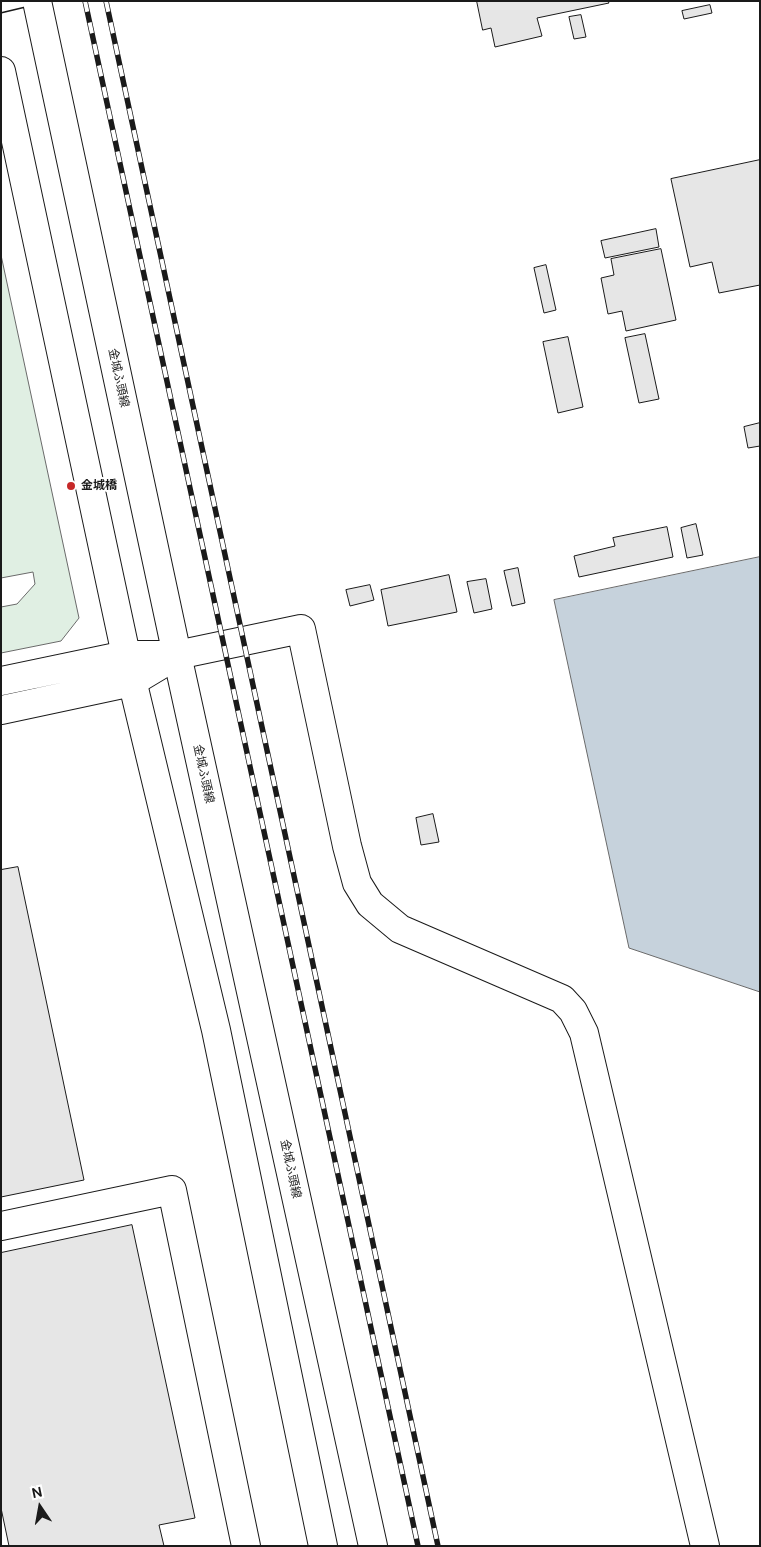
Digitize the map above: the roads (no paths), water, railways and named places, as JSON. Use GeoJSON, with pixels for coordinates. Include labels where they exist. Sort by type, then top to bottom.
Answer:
{"type":"FeatureCollection","features":[{"type":"Feature","properties":{"kind":"main road","name":"金城ふ頭線"},"geometry":{"type":"LineString","coordinates":[[37,1],[177,655],[372,1546]]}},
{"type":"Feature","properties":{"kind":"main road"},"geometry":{"type":"LineString","coordinates":[[1,71],[132,682],[216,1030],[323,1546]]}},
{"type":"Feature","properties":{"kind":"main road"},"geometry":{"type":"LineString","coordinates":[[1,681],[126,655],[177,655],[300,629],[347,846],[357,883],[370,904],[400,929],[562,1000],[573,1011],[584,1033],[705,1546]]}},
{"type":"Feature","properties":{"kind":"main road"},"geometry":{"type":"LineString","coordinates":[[1,710],[132,682],[177,655]]}},
{"type":"Feature","properties":{"kind":"main road"},"geometry":{"type":"LineString","coordinates":[[1,1226],[172,1190],[246,1546]]}},
{"type":"Feature","properties":{"kind":"lane"},"geometry":{"type":"LineString","coordinates":[[1,6],[22,1]]}},
{"type":"Feature","properties":{"kind":"railway"},"geometry":{"type":"LineString","coordinates":[[85,1],[418,1546]]}},
{"type":"Feature","properties":{"kind":"railway"},"geometry":{"type":"LineString","coordinates":[[106,1],[438,1546]]}},
{"type":"Feature","properties":{"kind":"place","name":"金城橋"},"geometry":{"type":"Point","coordinates":[71,486]}}]}
